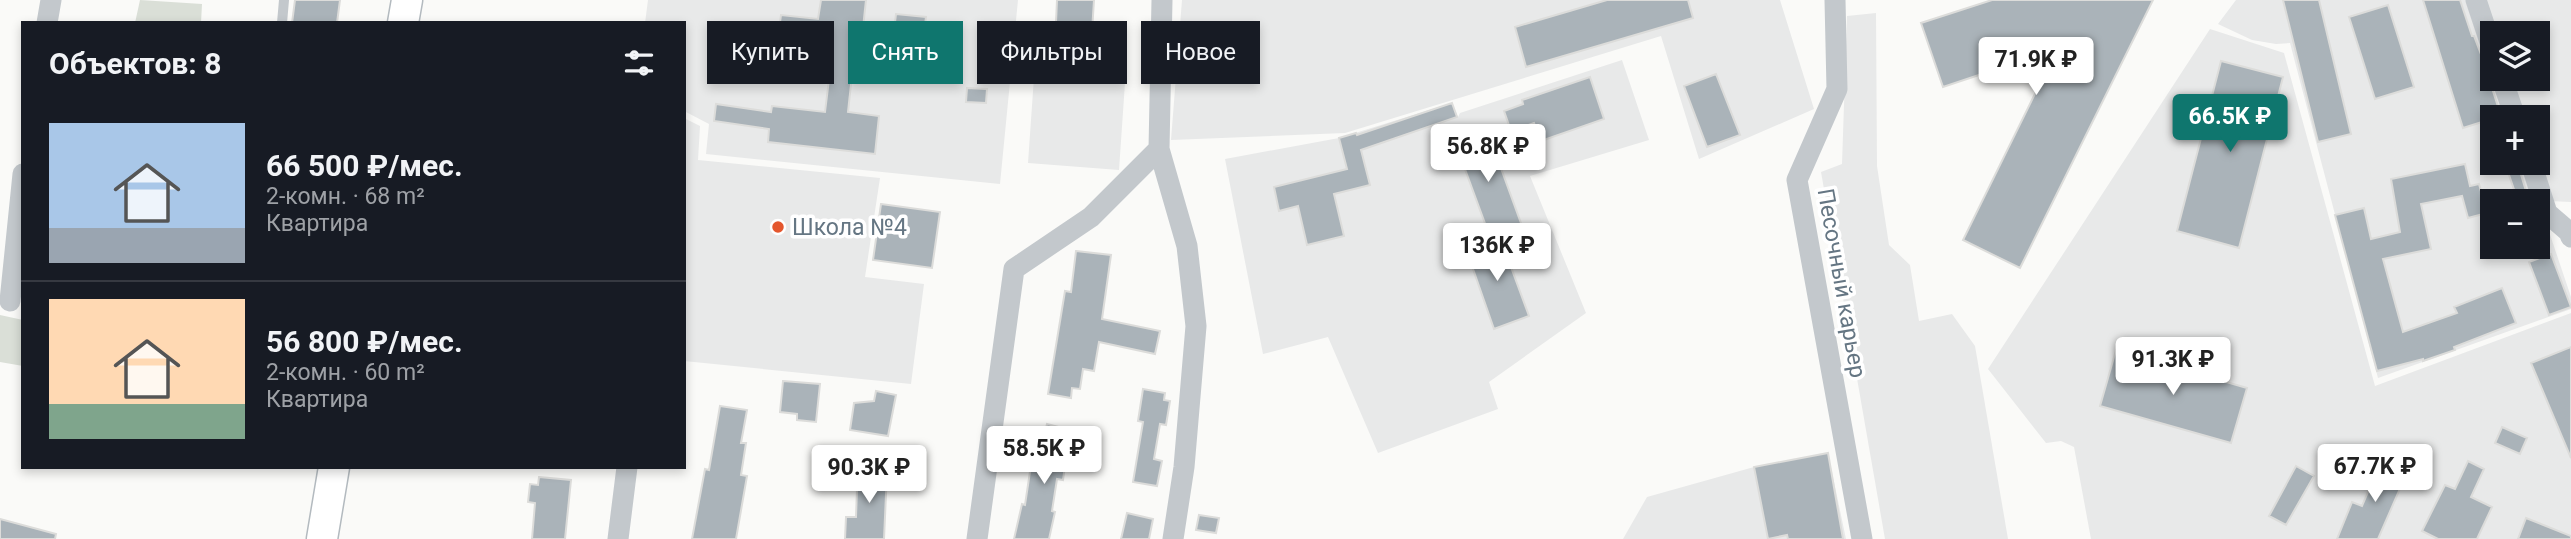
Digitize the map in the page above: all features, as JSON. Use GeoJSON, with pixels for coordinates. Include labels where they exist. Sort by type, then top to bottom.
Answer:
{"type":"FeatureCollection","features":[{"type":"Feature","properties":{"kind":"main road"},"geometry":{"type":"LineString","coordinates":[[403,21],[407,0]]}},
{"type":"Feature","properties":{"kind":"main road"},"geometry":{"type":"LineString","coordinates":[[322,539],[334,469]]}},
{"type":"Feature","properties":{"kind":"street"},"geometry":{"type":"LineString","coordinates":[[47,21],[51,0]]}},
{"type":"Feature","properties":{"kind":"street"},"geometry":{"type":"LineString","coordinates":[[1162,0],[1159,149],[1187,246],[1196,326],[1184,467],[1173,539]]}},
{"type":"Feature","properties":{"kind":"street","name":"Песочный карьер"},"geometry":{"type":"LineString","coordinates":[[1835,0],[1837,89],[1797,180],[1862,539]]}},
{"type":"Feature","properties":{"kind":"street"},"geometry":{"type":"LineString","coordinates":[[2476,0],[2483,21]]}},
{"type":"Feature","properties":{"kind":"street"},"geometry":{"type":"LineString","coordinates":[[977,539],[1014,269],[1091,217],[1159,149]]}},
{"type":"Feature","properties":{"kind":"street"},"geometry":{"type":"LineString","coordinates":[[2534,175],[2547,213],[2569,232],[2571,237]]}},
{"type":"Feature","properties":{"kind":"street"},"geometry":{"type":"LineString","coordinates":[[10,301],[21,194]]}},
{"type":"Feature","properties":{"kind":"street"},"geometry":{"type":"LineString","coordinates":[[618,539],[627,469]]}},
{"type":"Feature","properties":{"kind":"lane"},"geometry":{"type":"LineString","coordinates":[[282,21],[284,0]]}},
{"type":"Feature","properties":{"kind":"shaded area"},"geometry":{"type":"Polygon","coordinates":[[[140,0],[202,4],[201,21],[135,21],[140,0]]]}},
{"type":"Feature","properties":{"kind":"shaded area"},"geometry":{"type":"Polygon","coordinates":[[[648,0],[1018,0],[1016,21],[977,21],[977,84],[1010,84],[1000,184],[706,154],[709,124],[686,112],[686,21],[645,21],[648,0]]]}},
{"type":"Feature","properties":{"kind":"shaded area"},"geometry":{"type":"Polygon","coordinates":[[[1182,0],[1780,0],[1814,109],[1699,159],[1661,36],[1345,133],[1171,140],[1175,84],[1260,84],[1260,21],[1180,21],[1182,0]]]}},
{"type":"Feature","properties":{"kind":"shaded area"},"geometry":{"type":"Polygon","coordinates":[[[2236,0],[2471,0],[2480,27],[2480,91],[2498,91],[2504,105],[2480,105],[2480,175],[2530,175],[2535,189],[2480,189],[2480,259],[2550,259],[2550,234],[2571,297],[2571,309],[2378,378],[2290,43],[2252,40],[2218,24],[2236,0]]]}},
{"type":"Feature","properties":{"kind":"shaded area"},"geometry":{"type":"Polygon","coordinates":[[[2481,0],[2571,0],[2571,202],[2550,201],[2550,189],[2546,189],[2541,175],[2550,175],[2550,105],[2517,105],[2511,91],[2550,91],[2550,21],[2488,21],[2481,0]]]}},
{"type":"Feature","properties":{"kind":"shaded area"},"geometry":{"type":"Polygon","coordinates":[[[1876,13],[1877,166],[1889,245],[1910,265],[1919,321],[1952,314],[1975,346],[2008,539],[1885,539],[1821,172],[1842,164],[1847,16],[1876,13]]]}},
{"type":"Feature","properties":{"kind":"shaded area"},"geometry":{"type":"Polygon","coordinates":[[[2210,29],[2284,53],[2375,386],[2571,313],[2571,539],[2091,539],[2074,447],[2061,441],[2046,443],[1988,369],[2210,29]]]}},
{"type":"Feature","properties":{"kind":"shaded area"},"geometry":{"type":"Polygon","coordinates":[[[1622,60],[1649,140],[1530,176],[1586,313],[1489,382],[1498,409],[1378,453],[1328,337],[1263,354],[1225,159],[1339,138],[1452,103],[1458,117],[1460,113],[1622,60]]]}},
{"type":"Feature","properties":{"kind":"shaded area"},"geometry":{"type":"Polygon","coordinates":[[[1034,84],[1125,84],[1119,170],[1028,163],[1034,84]]]}},
{"type":"Feature","properties":{"kind":"shaded area","name":"Школа №4"},"geometry":{"type":"Polygon","coordinates":[[[686,119],[700,126],[698,160],[880,178],[865,277],[924,284],[911,384],[686,361],[686,119]]]}},
{"type":"Feature","properties":{"kind":"shaded area"},"geometry":{"type":"Polygon","coordinates":[[[0,315],[21,320],[21,366],[0,362],[0,315]]]}},
{"type":"Feature","properties":{"kind":"shaded area"},"geometry":{"type":"Polygon","coordinates":[[[1828,453],[1846,539],[1623,539],[1647,497],[1754,467],[1828,453]]]}},
{"type":"Feature","properties":{"kind":"building"},"geometry":{"type":"Polygon","coordinates":[[[295,0],[340,0],[337,21],[292,21],[295,0]]]}},
{"type":"Feature","properties":{"kind":"building"},"geometry":{"type":"Polygon","coordinates":[[[821,0],[866,0],[864,21],[848,21],[848,84],[851,84],[848,112],[879,116],[875,154],[768,142],[769,129],[714,121],[716,104],[771,112],[772,106],[825,112],[828,84],[834,84],[834,21],[780,21],[781,15],[818,19],[821,0]]]}},
{"type":"Feature","properties":{"kind":"building"},"geometry":{"type":"Polygon","coordinates":[[[1057,0],[1094,0],[1093,21],[1056,21],[1057,0]]]}},
{"type":"Feature","properties":{"kind":"building"},"geometry":{"type":"Polygon","coordinates":[[[1607,0],[1688,0],[1693,18],[1526,67],[1515,27],[1607,0]]]}},
{"type":"Feature","properties":{"kind":"building"},"geometry":{"type":"Polygon","coordinates":[[[1992,0],[2153,0],[2020,268],[1963,240],[2057,49],[1943,87],[1921,23],[1992,0]]]}},
{"type":"Feature","properties":{"kind":"building"},"geometry":{"type":"Polygon","coordinates":[[[2283,0],[2319,0],[2351,134],[2318,142],[2283,0]]]}},
{"type":"Feature","properties":{"kind":"building"},"geometry":{"type":"Polygon","coordinates":[[[2423,0],[2460,0],[2480,52],[2480,91],[2493,91],[2497,105],[2480,105],[2480,123],[2463,128],[2423,0]]]}},
{"type":"Feature","properties":{"kind":"building"},"geometry":{"type":"Polygon","coordinates":[[[2388,5],[2414,87],[2375,99],[2349,17],[2388,5]]]}},
{"type":"Feature","properties":{"kind":"building"},"geometry":{"type":"Polygon","coordinates":[[[896,14],[926,17],[925,21],[895,21],[896,14]]]}},
{"type":"Feature","properties":{"kind":"building"},"geometry":{"type":"Polygon","coordinates":[[[2221,61],[2283,77],[2239,248],[2177,231],[2221,61]]]}},
{"type":"Feature","properties":{"kind":"building"},"geometry":{"type":"Polygon","coordinates":[[[1716,74],[1740,135],[1707,147],[1684,86],[1716,74]]]}},
{"type":"Feature","properties":{"kind":"building"},"geometry":{"type":"Polygon","coordinates":[[[1590,77],[1604,119],[1541,141],[1534,123],[1511,131],[1504,111],[1523,104],[1522,100],[1590,77]]]}},
{"type":"Feature","properties":{"kind":"building"},"geometry":{"type":"Polygon","coordinates":[[[967,88],[987,89],[986,103],[966,102],[967,88]]]}},
{"type":"Feature","properties":{"kind":"building"},"geometry":{"type":"Polygon","coordinates":[[[1452,103],[1457,117],[1361,150],[1370,185],[1334,194],[1344,236],[1307,245],[1298,206],[1279,211],[1274,187],[1347,169],[1339,138],[1356,133],[1357,135],[1452,103]]]}},
{"type":"Feature","properties":{"kind":"building"},"geometry":{"type":"Polygon","coordinates":[[[1487,130],[1522,226],[1490,237],[1455,142],[1487,130]]]}},
{"type":"Feature","properties":{"kind":"building"},"geometry":{"type":"Polygon","coordinates":[[[2465,164],[2470,186],[2479,184],[2480,189],[2480,215],[2468,218],[2462,196],[2421,204],[2431,249],[2383,259],[2403,332],[2457,313],[2454,307],[2502,288],[2516,323],[2454,347],[2455,350],[2423,361],[2377,371],[2335,215],[2364,208],[2371,239],[2400,232],[2391,179],[2465,164]]]}},
{"type":"Feature","properties":{"kind":"building"},"geometry":{"type":"Polygon","coordinates":[[[2509,175],[2521,175],[2525,189],[2514,189],[2509,175]]]}},
{"type":"Feature","properties":{"kind":"building"},"geometry":{"type":"Polygon","coordinates":[[[881,204],[940,212],[932,268],[873,260],[881,204]]]}},
{"type":"Feature","properties":{"kind":"building"},"geometry":{"type":"Polygon","coordinates":[[[1500,237],[1529,316],[1494,329],[1466,249],[1500,237]]]}},
{"type":"Feature","properties":{"kind":"building"},"geometry":{"type":"Polygon","coordinates":[[[1076,251],[1111,255],[1102,319],[1160,331],[1155,354],[1099,342],[1094,371],[1083,369],[1080,389],[1072,388],[1071,398],[1048,394],[1065,291],[1071,292],[1076,251]]]}},
{"type":"Feature","properties":{"kind":"building"},"geometry":{"type":"Polygon","coordinates":[[[2550,254],[2571,307],[2549,315],[2529,262],[2550,259],[2550,254]]]}},
{"type":"Feature","properties":{"kind":"building"},"geometry":{"type":"Polygon","coordinates":[[[2571,347],[2571,458],[2531,363],[2571,347]]]}},
{"type":"Feature","properties":{"kind":"building"},"geometry":{"type":"Polygon","coordinates":[[[2116,350],[2247,388],[2231,443],[2100,406],[2116,350]]]}},
{"type":"Feature","properties":{"kind":"building"},"geometry":{"type":"Polygon","coordinates":[[[783,381],[820,384],[816,422],[797,420],[797,414],[780,412],[783,381]]]}},
{"type":"Feature","properties":{"kind":"building"},"geometry":{"type":"Polygon","coordinates":[[[1143,389],[1165,393],[1164,400],[1170,401],[1166,425],[1160,424],[1154,459],[1162,461],[1157,486],[1133,482],[1143,422],[1138,421],[1143,389]]]}},
{"type":"Feature","properties":{"kind":"building"},"geometry":{"type":"Polygon","coordinates":[[[876,391],[896,395],[888,436],[850,430],[854,403],[874,401],[876,391]]]}},
{"type":"Feature","properties":{"kind":"building"},"geometry":{"type":"Polygon","coordinates":[[[720,406],[747,410],[741,443],[746,443],[741,475],[747,476],[736,539],[692,539],[705,469],[709,470],[720,406]]]}},
{"type":"Feature","properties":{"kind":"building"},"geometry":{"type":"Polygon","coordinates":[[[1047,424],[1070,430],[1063,480],[1057,479],[1052,511],[1055,512],[1049,539],[1014,539],[1022,504],[1025,505],[1031,465],[1037,466],[1047,424]]]}},
{"type":"Feature","properties":{"kind":"building"},"geometry":{"type":"Polygon","coordinates":[[[2502,427],[2527,438],[2520,454],[2495,443],[2502,427]]]}},
{"type":"Feature","properties":{"kind":"building"},"geometry":{"type":"Polygon","coordinates":[[[1828,453],[1843,539],[1788,539],[1787,535],[1768,539],[1754,467],[1828,453]]]}},
{"type":"Feature","properties":{"kind":"building"},"geometry":{"type":"Polygon","coordinates":[[[2383,457],[2409,468],[2378,539],[2337,539],[2352,502],[2362,506],[2383,457]]]}},
{"type":"Feature","properties":{"kind":"building"},"geometry":{"type":"Polygon","coordinates":[[[2468,461],[2484,469],[2471,497],[2492,507],[2477,539],[2438,539],[2422,531],[2445,485],[2455,489],[2468,461]]]}},
{"type":"Feature","properties":{"kind":"building"},"geometry":{"type":"Polygon","coordinates":[[[858,462],[872,462],[872,472],[887,472],[884,539],[845,539],[846,517],[856,517],[858,462]]]}},
{"type":"Feature","properties":{"kind":"building"},"geometry":{"type":"Polygon","coordinates":[[[2296,466],[2314,476],[2286,525],[2269,516],[2296,466]]]}},
{"type":"Feature","properties":{"kind":"building"},"geometry":{"type":"Polygon","coordinates":[[[539,477],[571,480],[565,539],[532,539],[535,503],[528,502],[530,484],[538,485],[539,477]]]}},
{"type":"Feature","properties":{"kind":"building"},"geometry":{"type":"Polygon","coordinates":[[[1127,513],[1153,519],[1149,539],[1121,539],[1127,513]]]}},
{"type":"Feature","properties":{"kind":"building"},"geometry":{"type":"Polygon","coordinates":[[[1199,515],[1219,518],[1216,533],[1196,530],[1199,515]]]}},
{"type":"Feature","properties":{"kind":"building"},"geometry":{"type":"Polygon","coordinates":[[[2526,518],[2571,536],[2571,539],[2518,539],[2526,518]]]}},
{"type":"Feature","properties":{"kind":"building"},"geometry":{"type":"Polygon","coordinates":[[[0,519],[56,534],[55,539],[0,539],[0,519]]]}},
{"type":"Feature","properties":{"kind":"place","name":"Школа №4"},"geometry":{"type":"Point","coordinates":[778,227]}}]}
